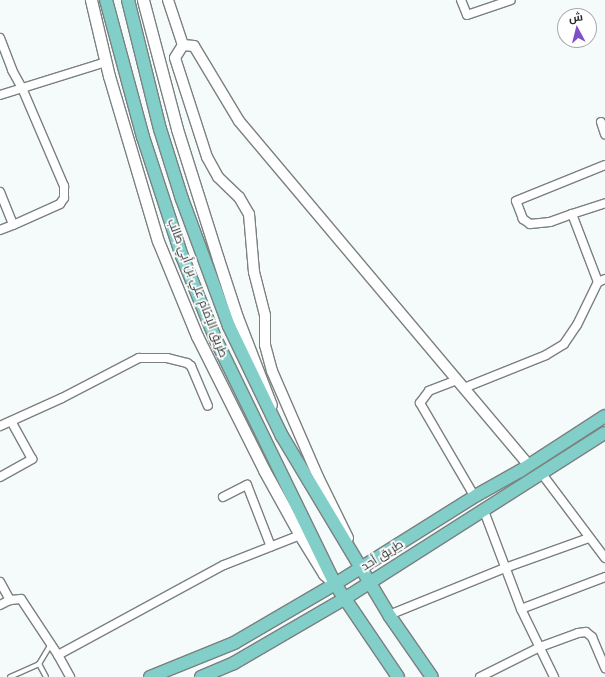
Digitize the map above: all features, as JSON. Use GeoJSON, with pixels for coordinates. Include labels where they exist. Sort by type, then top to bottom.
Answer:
{"type":"FeatureCollection","features":[{"type":"Feature","properties":{"kind":"main road"},"geometry":{"type":"LineString","coordinates":[[91,0],[106,62],[158,240],[194,329],[205,355],[300,535],[324,574],[335,584]]}},
{"type":"Feature","properties":{"kind":"main road","name":"طريق الإمام علي بن أبي طالب"},"geometry":{"type":"LineString","coordinates":[[106,0],[143,137],[182,256],[216,340],[335,584],[398,677]]}},
{"type":"Feature","properties":{"kind":"main road","name":"طريق الإمام علي بن أبي طالب"},"geometry":{"type":"LineString","coordinates":[[128,0],[160,130],[182,199],[229,326],[282,436],[362,567],[369,582],[389,615],[432,677]]}},
{"type":"Feature","properties":{"kind":"main road"},"geometry":{"type":"LineString","coordinates":[[143,0],[177,129],[218,259],[282,436]]}},
{"type":"Feature","properties":{"kind":"main road","name":"طريق أحد"},"geometry":{"type":"LineString","coordinates":[[150,677],[234,642],[335,584],[477,495],[529,465],[605,416]]}},
{"type":"Feature","properties":{"kind":"main road","name":"طريق أحد"},"geometry":{"type":"LineString","coordinates":[[202,677],[234,663],[344,599],[605,433]]}},
{"type":"Feature","properties":{"kind":"street"},"geometry":{"type":"LineString","coordinates":[[168,0],[183,45]]}},
{"type":"Feature","properties":{"kind":"street"},"geometry":{"type":"LineString","coordinates":[[461,0],[467,15],[511,0]]}},
{"type":"Feature","properties":{"kind":"street"},"geometry":{"type":"LineString","coordinates":[[0,38],[12,70],[22,88],[64,186],[64,198],[60,204],[0,230]]}},
{"type":"Feature","properties":{"kind":"street"},"geometry":{"type":"LineString","coordinates":[[162,73],[170,67],[183,45]]}},
{"type":"Feature","properties":{"kind":"street"},"geometry":{"type":"LineString","coordinates":[[183,45],[194,46],[239,121],[529,465]]}},
{"type":"Feature","properties":{"kind":"street"},"geometry":{"type":"LineString","coordinates":[[175,58],[207,158],[218,176],[239,198],[249,214],[254,272],[265,315],[265,345],[279,389],[318,477],[362,567]]}},
{"type":"Feature","properties":{"kind":"street"},"geometry":{"type":"LineString","coordinates":[[0,95],[106,62]]}},
{"type":"Feature","properties":{"kind":"street"},"geometry":{"type":"LineString","coordinates":[[601,122],[605,134]]}},
{"type":"Feature","properties":{"kind":"street"},"geometry":{"type":"LineString","coordinates":[[605,165],[516,201],[523,219],[530,224],[550,222],[605,203]]}},
{"type":"Feature","properties":{"kind":"street"},"geometry":{"type":"LineString","coordinates":[[0,192],[13,225]]}},
{"type":"Feature","properties":{"kind":"street"},"geometry":{"type":"LineString","coordinates":[[477,495],[472,492],[420,403],[429,391],[460,384],[546,355],[564,344],[577,325],[602,280],[572,214]]}},
{"type":"Feature","properties":{"kind":"street"},"geometry":{"type":"LineString","coordinates":[[0,426],[139,358],[167,358],[187,363],[191,366],[208,406]]}},
{"type":"Feature","properties":{"kind":"street"},"geometry":{"type":"LineString","coordinates":[[0,477],[32,459],[11,421]]}},
{"type":"Feature","properties":{"kind":"street"},"geometry":{"type":"LineString","coordinates":[[542,474],[605,558]]}},
{"type":"Feature","properties":{"kind":"street"},"geometry":{"type":"LineString","coordinates":[[224,497],[247,485],[271,547]]}},
{"type":"Feature","properties":{"kind":"street"},"geometry":{"type":"LineString","coordinates":[[484,511],[521,609],[554,677]]}},
{"type":"Feature","properties":{"kind":"street"},"geometry":{"type":"LineString","coordinates":[[58,655],[224,565],[300,535]]}},
{"type":"Feature","properties":{"kind":"street"},"geometry":{"type":"LineString","coordinates":[[389,615],[505,568],[589,538]]}},
{"type":"Feature","properties":{"kind":"street"},"geometry":{"type":"LineString","coordinates":[[521,609],[605,577]]}},
{"type":"Feature","properties":{"kind":"street"},"geometry":{"type":"LineString","coordinates":[[0,582],[10,600]]}},
{"type":"Feature","properties":{"kind":"street"},"geometry":{"type":"LineString","coordinates":[[0,604],[10,600],[21,599],[58,655],[70,677]]}},
{"type":"Feature","properties":{"kind":"street"},"geometry":{"type":"LineString","coordinates":[[480,677],[540,647],[578,633],[586,632],[592,638],[605,668]]}},
{"type":"Feature","properties":{"kind":"lane"},"geometry":{"type":"LineString","coordinates":[[10,677],[39,664],[51,644]]}},
{"type":"Feature","properties":{"kind":"lane"},"geometry":{"type":"LineString","coordinates":[[39,664],[46,677]]}}]}
